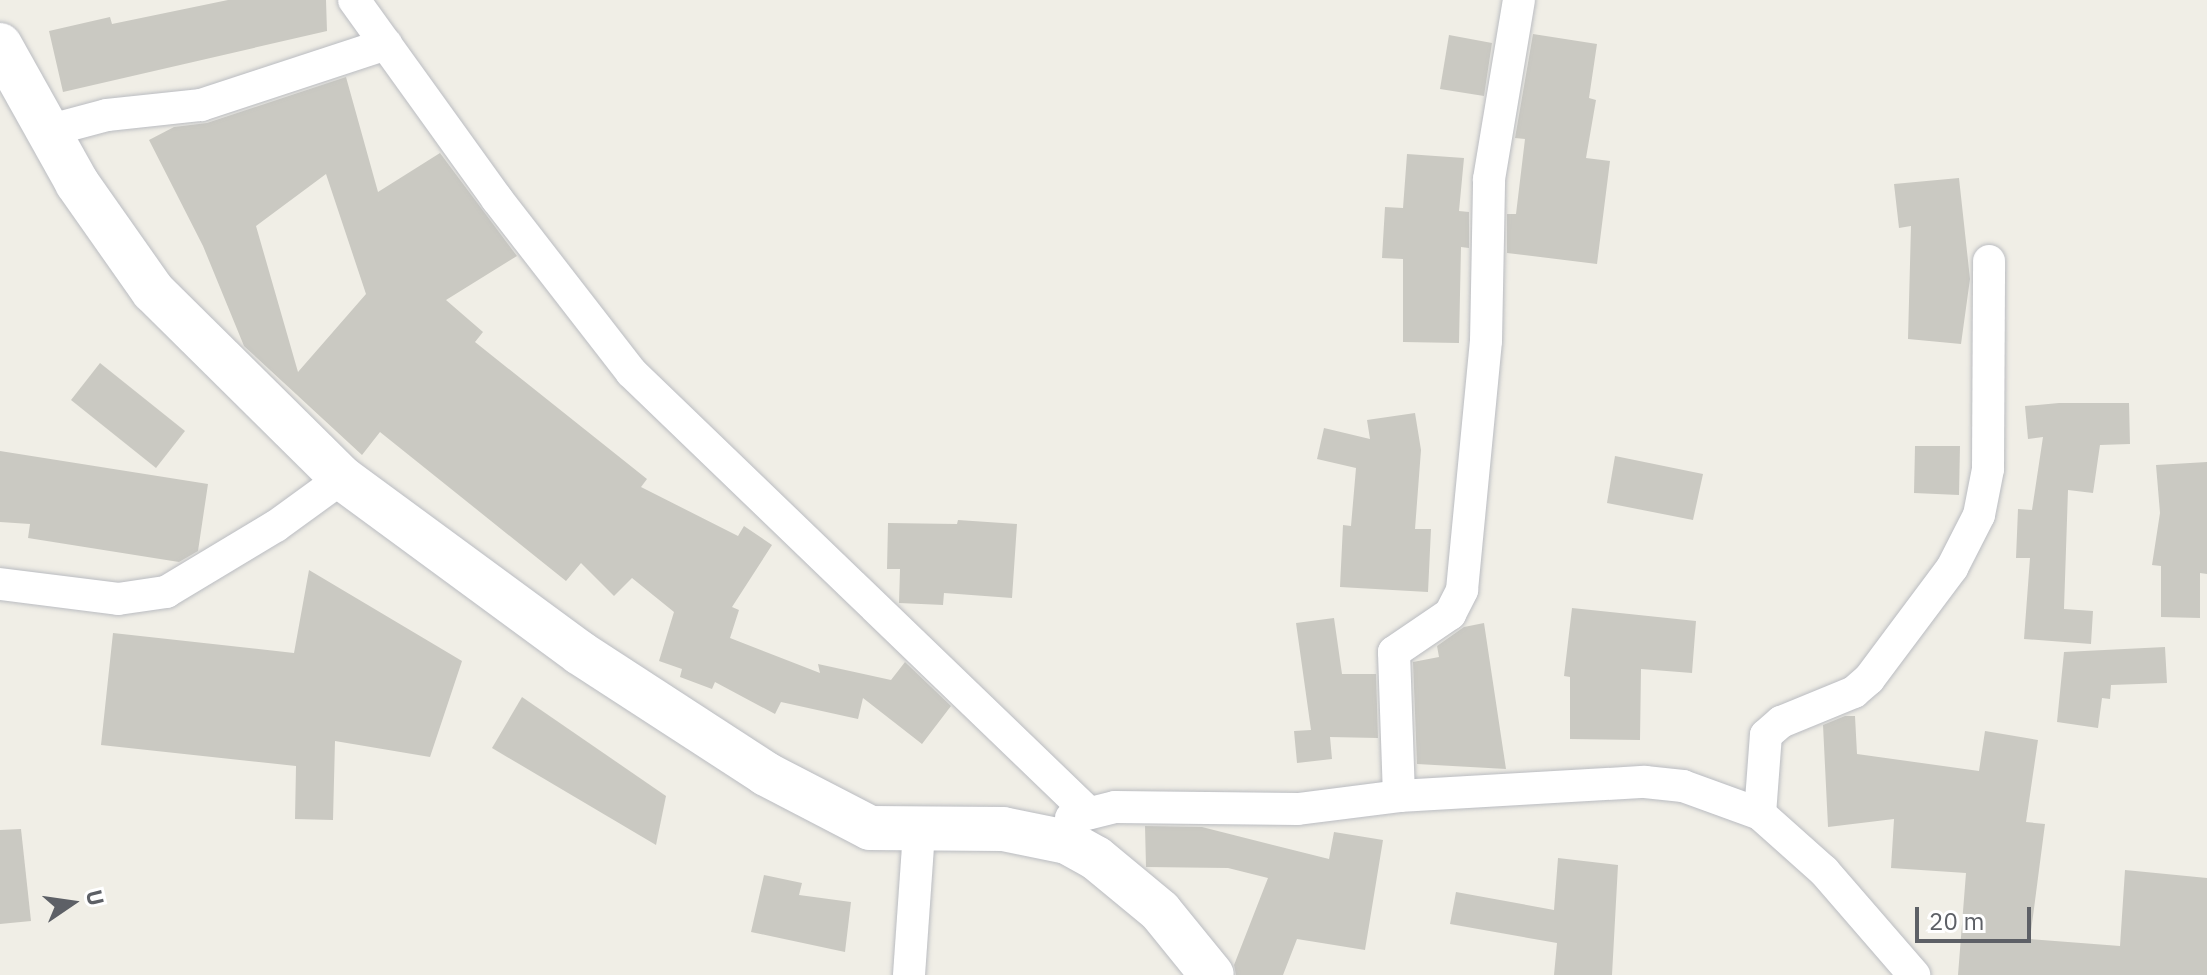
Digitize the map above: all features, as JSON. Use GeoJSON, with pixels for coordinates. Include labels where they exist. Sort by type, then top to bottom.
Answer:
{"type":"FeatureCollection","features":[{"type":"Feature","properties":{"kind":"street"},"geometry":{"type":"LineString","coordinates":[[354,0],[497,199],[631,372],[1089,813]]}},
{"type":"Feature","properties":{"kind":"street"},"geometry":{"type":"LineString","coordinates":[[1399,796],[1394,652],[1450,614],[1462,590],[1486,341],[1489,179],[1519,0]]}},
{"type":"Feature","properties":{"kind":"street"},"geometry":{"type":"LineString","coordinates":[[47,131],[107,115],[201,105],[386,44]]}},
{"type":"Feature","properties":{"kind":"street"},"geometry":{"type":"LineString","coordinates":[[0,45],[47,131],[153,291],[342,478],[580,653],[766,774],[870,828],[1029,832],[1067,842],[1121,877],[1160,911],[1212,975]]}},
{"type":"Feature","properties":{"kind":"street"},"geometry":{"type":"LineString","coordinates":[[1760,814],[1766,735],[1781,722],[1854,692],[1869,679],[1952,568],[1979,515],[1988,469],[1989,261]]}},
{"type":"Feature","properties":{"kind":"street"},"geometry":{"type":"LineString","coordinates":[[0,584],[118,599],[166,592],[276,526],[342,478]]}},
{"type":"Feature","properties":{"kind":"street"},"geometry":{"type":"LineString","coordinates":[[1029,832],[1089,813],[1139,806],[1298,809],[1399,796],[1645,782],[1716,794],[1760,814],[1824,871],[1914,975]]}},
{"type":"Feature","properties":{"kind":"street"},"geometry":{"type":"LineString","coordinates":[[909,975],[919,831]]}},
{"type":"Feature","properties":{"kind":"building"},"geometry":{"type":"Polygon","coordinates":[[[228,0],[326,0],[327,31],[63,92],[49,31],[110,17],[112,24],[228,0]]]}},
{"type":"Feature","properties":{"kind":"building"},"geometry":{"type":"Polygon","coordinates":[[[1533,34],[1597,44],[1589,98],[1596,100],[1586,158],[1610,161],[1597,264],[1507,253],[1507,214],[1516,214],[1525,139],[1515,138],[1533,34]]]}},
{"type":"Feature","properties":{"kind":"building"},"geometry":{"type":"Polygon","coordinates":[[[1449,35],[1492,43],[1484,96],[1440,89],[1449,35]]]}},
{"type":"Feature","properties":{"kind":"building"},"geometry":{"type":"Polygon","coordinates":[[[346,77],[378,192],[440,153],[517,256],[446,300],[483,332],[475,342],[647,479],[641,487],[738,536],[744,526],[772,545],[732,607],[739,610],[730,638],[820,673],[818,664],[891,680],[905,662],[951,706],[922,744],[863,698],[858,719],[781,702],[775,714],[715,682],[712,689],[680,677],[682,669],[659,661],[674,612],[632,578],[614,596],[581,563],[566,581],[380,432],[362,455],[244,346],[203,246],[149,140],[174,127],[207,123],[346,77]],[[326,174],[256,226],[298,372],[366,294],[326,174]]]}},
{"type":"Feature","properties":{"kind":"building"},"geometry":{"type":"Polygon","coordinates":[[[1407,154],[1464,158],[1459,211],[1469,212],[1469,248],[1461,247],[1459,343],[1403,342],[1403,259],[1382,258],[1385,207],[1403,208],[1407,154]]]}},
{"type":"Feature","properties":{"kind":"building"},"geometry":{"type":"Polygon","coordinates":[[[1959,178],[1970,279],[1961,344],[1908,339],[1911,226],[1899,228],[1894,184],[1959,178]]]}},
{"type":"Feature","properties":{"kind":"building"},"geometry":{"type":"Polygon","coordinates":[[[100,363],[185,431],[156,468],[71,400],[100,363]]]}},
{"type":"Feature","properties":{"kind":"building"},"geometry":{"type":"Polygon","coordinates":[[[2129,403],[2130,444],[2100,445],[2093,493],[2068,490],[2064,609],[2093,611],[2091,644],[2024,639],[2030,558],[2016,558],[2018,509],[2032,510],[2043,437],[2028,439],[2025,406],[2129,403]]]}},
{"type":"Feature","properties":{"kind":"building"},"geometry":{"type":"Polygon","coordinates":[[[1415,413],[1421,450],[1415,529],[1431,529],[1428,592],[1340,587],[1343,525],[1351,526],[1356,468],[1317,459],[1324,428],[1370,439],[1367,420],[1415,413]]]}},
{"type":"Feature","properties":{"kind":"building"},"geometry":{"type":"Polygon","coordinates":[[[1915,446],[1960,446],[1959,495],[1914,493],[1915,446]]]}},
{"type":"Feature","properties":{"kind":"building"},"geometry":{"type":"Polygon","coordinates":[[[0,451],[208,484],[198,551],[179,562],[28,538],[30,524],[0,522],[0,451]]]}},
{"type":"Feature","properties":{"kind":"building"},"geometry":{"type":"Polygon","coordinates":[[[1615,456],[1703,474],[1693,520],[1607,503],[1615,456]]]}},
{"type":"Feature","properties":{"kind":"building"},"geometry":{"type":"Polygon","coordinates":[[[2207,462],[2207,574],[2200,573],[2200,618],[2161,617],[2161,566],[2152,565],[2160,513],[2156,465],[2207,462]]]}},
{"type":"Feature","properties":{"kind":"building"},"geometry":{"type":"Polygon","coordinates":[[[958,520],[1017,524],[1012,598],[944,593],[943,605],[899,603],[900,569],[887,569],[888,523],[957,524],[958,520]]]}},
{"type":"Feature","properties":{"kind":"building"},"geometry":{"type":"Polygon","coordinates":[[[309,570],[462,661],[430,757],[335,741],[333,820],[295,819],[296,766],[101,745],[113,633],[294,653],[309,570]]]}},
{"type":"Feature","properties":{"kind":"building"},"geometry":{"type":"Polygon","coordinates":[[[1572,608],[1696,621],[1692,673],[1641,669],[1640,740],[1570,739],[1570,677],[1564,676],[1572,608]]]}},
{"type":"Feature","properties":{"kind":"building"},"geometry":{"type":"Polygon","coordinates":[[[1334,618],[1342,674],[1376,674],[1378,738],[1330,737],[1332,759],[1297,763],[1294,731],[1311,730],[1296,623],[1334,618]]]}},
{"type":"Feature","properties":{"kind":"building"},"geometry":{"type":"Polygon","coordinates":[[[1484,623],[1506,769],[1417,764],[1413,662],[1439,657],[1437,646],[1464,627],[1484,623]]]}},
{"type":"Feature","properties":{"kind":"building"},"geometry":{"type":"Polygon","coordinates":[[[2165,647],[2167,683],[2111,685],[2110,699],[2102,698],[2098,728],[2057,722],[2064,652],[2165,647]]]}},
{"type":"Feature","properties":{"kind":"building"},"geometry":{"type":"Polygon","coordinates":[[[522,697],[666,796],[656,845],[492,748],[522,697]]]}},
{"type":"Feature","properties":{"kind":"building"},"geometry":{"type":"Polygon","coordinates":[[[1845,716],[1855,716],[1857,754],[1979,771],[1985,731],[2038,740],[2026,822],[2045,824],[2030,939],[2120,946],[2125,870],[2207,878],[2207,975],[1958,975],[1966,873],[1891,868],[1894,819],[1828,827],[1823,725],[1845,716]]]}},
{"type":"Feature","properties":{"kind":"building"},"geometry":{"type":"Polygon","coordinates":[[[1145,826],[1202,827],[1329,859],[1334,832],[1383,840],[1365,950],[1297,939],[1283,975],[1236,975],[1234,965],[1268,878],[1228,868],[1146,867],[1145,826]]]}},
{"type":"Feature","properties":{"kind":"building"},"geometry":{"type":"Polygon","coordinates":[[[21,829],[31,921],[0,924],[0,830],[21,829]]]}},
{"type":"Feature","properties":{"kind":"building"},"geometry":{"type":"Polygon","coordinates":[[[1558,858],[1618,865],[1612,975],[1554,975],[1557,943],[1450,924],[1456,892],[1554,910],[1558,858]]]}},
{"type":"Feature","properties":{"kind":"building"},"geometry":{"type":"Polygon","coordinates":[[[764,875],[802,883],[799,895],[851,902],[845,952],[751,932],[764,875]]]}}]}
